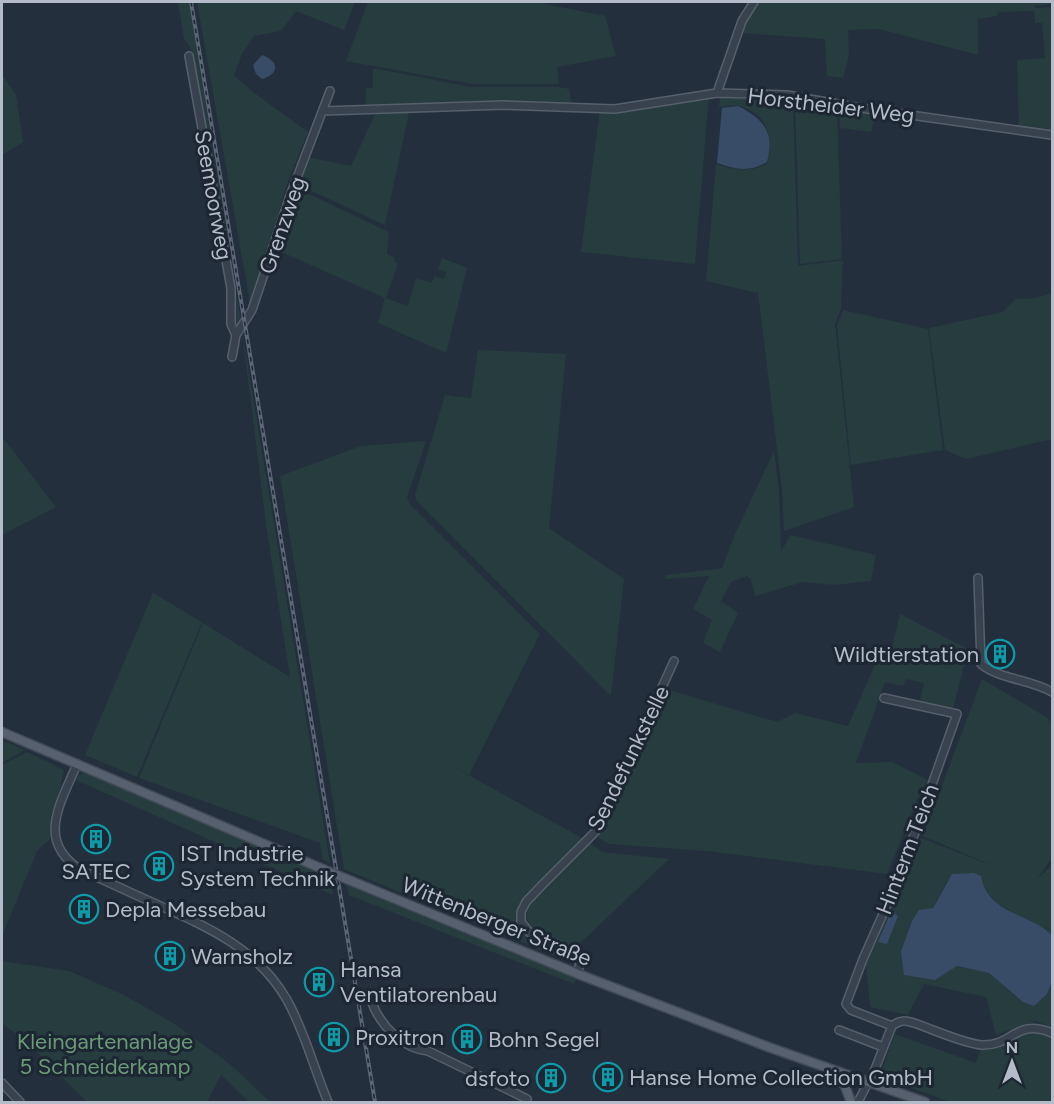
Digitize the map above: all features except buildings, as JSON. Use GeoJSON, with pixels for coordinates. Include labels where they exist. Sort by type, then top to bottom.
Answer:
{"type":"FeatureCollection","features":[{"type":"Feature","properties":{"kind":"main road","name":"Wittenberger Straße"},"geometry":{"type":"LineString","coordinates":[[2,732],[318,867],[578,974],[771,1048],[925,1102]]}},
{"type":"Feature","properties":{"kind":"main road"},"geometry":{"type":"LineString","coordinates":[[825,1067],[845,1086],[851,1102]]}},
{"type":"Feature","properties":{"kind":"street"},"geometry":{"type":"LineString","coordinates":[[717,93],[742,21],[754,2]]}},
{"type":"Feature","properties":{"kind":"street","name":"Seemoorweg"},"geometry":{"type":"LineString","coordinates":[[189,56],[231,288],[231,324],[236,335]]}},
{"type":"Feature","properties":{"kind":"street","name":"Grenzweg"},"geometry":{"type":"LineString","coordinates":[[232,357],[236,335],[252,310],[290,195],[330,91]]}},
{"type":"Feature","properties":{"kind":"street","name":"Horstheider Weg"},"geometry":{"type":"LineString","coordinates":[[323,111],[504,105],[615,109],[717,93],[788,95],[861,108],[1053,135]]}},
{"type":"Feature","properties":{"kind":"street"},"geometry":{"type":"LineString","coordinates":[[978,578],[981,664],[1000,674],[1053,692]]}},
{"type":"Feature","properties":{"kind":"street","name":"Sendefunkstelle"},"geometry":{"type":"LineString","coordinates":[[578,974],[580,960],[576,952],[530,933],[521,922],[521,912],[526,902],[596,831],[674,661]]}},
{"type":"Feature","properties":{"kind":"street","name":"Hinterm Teich"},"geometry":{"type":"LineString","coordinates":[[884,698],[957,714],[898,880],[846,1004],[851,1010],[892,1026]]}},
{"type":"Feature","properties":{"kind":"street"},"geometry":{"type":"LineString","coordinates":[[77,764],[54,825],[56,841],[65,856],[81,870],[216,932],[259,964],[274,980],[288,1001],[328,1102]]}},
{"type":"Feature","properties":{"kind":"street"},"geometry":{"type":"LineString","coordinates":[[372,1003],[382,1023],[405,1043],[418,1050],[428,1051],[527,1101]]}},
{"type":"Feature","properties":{"kind":"street"},"geometry":{"type":"LineString","coordinates":[[858,1102],[892,1026],[897,1022],[905,1020],[979,1045],[996,1044],[1024,1028],[1038,1027],[1053,1033]]}},
{"type":"Feature","properties":{"kind":"street"},"geometry":{"type":"LineString","coordinates":[[839,1030],[884,1047]]}},
{"type":"Feature","properties":{"kind":"street"},"geometry":{"type":"LineString","coordinates":[[2,1083],[20,1102]]}},
{"type":"Feature","properties":{"kind":"green space"},"geometry":{"type":"Polygon","coordinates":[[[178,2],[189,2],[241,321],[236,328],[234,328],[191,49],[184,39],[178,2]]]}},
{"type":"Feature","properties":{"kind":"green space"},"geometry":{"type":"Polygon","coordinates":[[[197,2],[355,2],[344,30],[296,11],[281,31],[254,36],[242,54],[234,75],[253,92],[308,132],[287,184],[251,308],[197,2]]]}},
{"type":"Feature","properties":{"kind":"green space"},"geometry":{"type":"Polygon","coordinates":[[[368,2],[535,2],[605,16],[616,56],[557,67],[559,84],[472,84],[346,61],[368,2]]]}},
{"type":"Feature","properties":{"kind":"green space"},"geometry":{"type":"Polygon","coordinates":[[[760,2],[1052,2],[1052,4],[1035,6],[1035,8],[1052,7],[1052,130],[1019,125],[1017,60],[1045,58],[1042,23],[1035,23],[1034,11],[998,12],[997,16],[978,19],[978,55],[879,29],[848,30],[849,55],[843,78],[827,76],[825,39],[743,33],[747,20],[760,2]]]}},
{"type":"Feature","properties":{"kind":"green space"},"geometry":{"type":"Polygon","coordinates":[[[373,68],[471,87],[559,87],[569,89],[572,104],[365,108],[366,88],[373,88],[373,68]]]}},
{"type":"Feature","properties":{"kind":"green space"},"geometry":{"type":"Polygon","coordinates":[[[2,74],[16,95],[23,142],[2,155],[2,74]]]}},
{"type":"Feature","properties":{"kind":"green space"},"geometry":{"type":"Polygon","coordinates":[[[709,95],[695,264],[581,252],[600,110],[709,95]]]}},
{"type":"Feature","properties":{"kind":"green space"},"geometry":{"type":"Polygon","coordinates":[[[720,97],[793,102],[798,266],[843,260],[841,309],[835,324],[854,507],[784,531],[782,490],[758,293],[706,281],[716,164],[742,169],[755,168],[767,163],[769,136],[762,120],[756,114],[737,105],[719,107],[720,97]]]}},
{"type":"Feature","properties":{"kind":"green space"},"geometry":{"type":"Polygon","coordinates":[[[795,102],[837,109],[842,259],[800,264],[795,102]]]}},
{"type":"Feature","properties":{"kind":"green space"},"geometry":{"type":"Polygon","coordinates":[[[839,109],[875,115],[871,132],[840,128],[839,109]]]}},
{"type":"Feature","properties":{"kind":"green space"},"geometry":{"type":"Polygon","coordinates":[[[376,112],[409,113],[385,225],[297,184],[307,157],[351,166],[376,112]]]}},
{"type":"Feature","properties":{"kind":"green space"},"geometry":{"type":"Polygon","coordinates":[[[298,189],[389,232],[387,254],[394,257],[398,264],[386,298],[408,306],[416,278],[432,283],[434,276],[444,279],[446,272],[438,269],[442,258],[467,268],[446,353],[378,323],[385,298],[277,250],[298,189]]]}},
{"type":"Feature","properties":{"kind":"green space"},"geometry":{"type":"Polygon","coordinates":[[[1052,293],[1052,439],[966,459],[945,450],[929,328],[1003,312],[1016,299],[1035,298],[1052,293]]]}},
{"type":"Feature","properties":{"kind":"green space"},"geometry":{"type":"Polygon","coordinates":[[[843,310],[928,329],[943,450],[851,465],[837,325],[843,310]]]}},
{"type":"Feature","properties":{"kind":"green space"},"geometry":{"type":"Polygon","coordinates":[[[242,330],[330,863],[323,860],[320,843],[139,778],[203,623],[290,677],[266,525],[242,330]]]}},
{"type":"Feature","properties":{"kind":"green space"},"geometry":{"type":"Polygon","coordinates":[[[478,350],[566,354],[549,528],[624,579],[611,696],[417,501],[415,495],[445,395],[471,398],[478,350]]]}},
{"type":"Feature","properties":{"kind":"green space"},"geometry":{"type":"Polygon","coordinates":[[[4,439],[56,507],[2,535],[2,441],[4,439]]]}},
{"type":"Feature","properties":{"kind":"green space"},"geometry":{"type":"Polygon","coordinates":[[[426,441],[407,497],[410,504],[540,634],[469,775],[441,760],[584,839],[528,894],[521,903],[516,917],[517,926],[526,936],[574,955],[577,965],[344,869],[280,476],[361,446],[426,441]]]}},
{"type":"Feature","properties":{"kind":"green space"},"geometry":{"type":"Polygon","coordinates":[[[774,451],[779,491],[781,552],[790,535],[876,555],[871,581],[834,585],[803,582],[755,596],[751,580],[747,576],[731,582],[721,601],[738,613],[720,652],[703,643],[712,620],[693,609],[709,576],[665,579],[666,575],[722,568],[735,534],[774,451]]]}},
{"type":"Feature","properties":{"kind":"green space"},"geometry":{"type":"Polygon","coordinates":[[[153,593],[202,622],[137,777],[85,755],[153,593]]]}},
{"type":"Feature","properties":{"kind":"green space"},"geometry":{"type":"Polygon","coordinates":[[[900,614],[968,649],[953,709],[920,701],[924,683],[906,679],[903,686],[885,682],[856,763],[892,762],[928,780],[918,798],[887,874],[706,851],[609,844],[598,838],[666,689],[777,722],[795,713],[848,726],[877,660],[888,664],[900,614]]]}},
{"type":"Feature","properties":{"kind":"green space"},"geometry":{"type":"Polygon","coordinates":[[[982,679],[1048,718],[1052,724],[1052,858],[1037,879],[1052,865],[1052,936],[1046,929],[992,900],[983,888],[947,881],[933,908],[912,921],[901,951],[935,980],[956,966],[989,973],[1023,1002],[1047,994],[1052,982],[1052,1028],[1036,1021],[996,1035],[986,997],[924,984],[908,1015],[870,1007],[866,964],[921,838],[998,868],[923,836],[982,679]]]}},
{"type":"Feature","properties":{"kind":"green space"},"geometry":{"type":"Polygon","coordinates":[[[2,740],[25,750],[2,763],[2,740]]]}},
{"type":"Feature","properties":{"kind":"green space"},"geometry":{"type":"Polygon","coordinates":[[[27,752],[64,770],[51,815],[50,839],[37,851],[2,936],[2,765],[27,752]]]}},
{"type":"Feature","properties":{"kind":"green space"},"geometry":{"type":"Polygon","coordinates":[[[87,773],[331,877],[333,895],[76,780],[79,775],[87,773]]]}},
{"type":"Feature","properties":{"kind":"green space"},"geometry":{"type":"Polygon","coordinates":[[[589,842],[602,852],[669,859],[576,947],[532,928],[526,917],[535,898],[589,842]]]}},
{"type":"Feature","properties":{"kind":"green space"},"geometry":{"type":"Polygon","coordinates":[[[346,884],[577,977],[574,984],[349,895],[346,884]]]}},
{"type":"Feature","properties":{"kind":"green space","name":"Kleingartenanlage 5 Schneiderkamp"},"geometry":{"type":"Polygon","coordinates":[[[2,961],[69,971],[122,994],[175,1024],[231,1065],[270,1102],[249,1102],[221,1075],[207,1102],[87,1102],[35,1050],[2,1024],[2,961]]]}},
{"type":"Feature","properties":{"kind":"green space"},"geometry":{"type":"Polygon","coordinates":[[[1027,1033],[1038,1033],[1052,1038],[1052,1102],[950,1102],[884,1078],[882,1069],[895,1034],[976,1063],[981,1049],[1003,1047],[1027,1033]]]}},
{"type":"Feature","properties":{"kind":"water"},"geometry":{"type":"Polygon","coordinates":[[[262,55],[272,61],[275,67],[272,74],[262,79],[256,74],[253,65],[262,55]]]}},
{"type":"Feature","properties":{"kind":"water"},"geometry":{"type":"Polygon","coordinates":[[[738,106],[755,116],[768,135],[770,143],[767,162],[754,168],[736,168],[717,163],[722,108],[738,106]]]}},
{"type":"Feature","properties":{"kind":"water"},"geometry":{"type":"Polygon","coordinates":[[[974,873],[981,876],[985,889],[1000,906],[1052,935],[1052,982],[1047,994],[1034,1006],[1023,1002],[989,973],[957,966],[935,980],[904,975],[901,951],[912,921],[919,910],[933,908],[952,874],[974,873]]]}},
{"type":"Feature","properties":{"kind":"water"},"geometry":{"type":"Polygon","coordinates":[[[894,913],[898,916],[887,944],[878,942],[890,914],[894,913]]]}},
{"type":"Feature","properties":{"kind":"railway"},"geometry":{"type":"LineString","coordinates":[[191,2],[375,1102]]}},
{"type":"Feature","properties":{"kind":"place","name":"Wildtierstation"},"geometry":{"type":"Point","coordinates":[1000,654]}},
{"type":"Feature","properties":{"kind":"place","name":"SATEC"},"geometry":{"type":"Point","coordinates":[96,839]}},
{"type":"Feature","properties":{"kind":"place","name":"IST Industrie System Technik"},"geometry":{"type":"Point","coordinates":[159,866]}},
{"type":"Feature","properties":{"kind":"place","name":"Depla Messebau"},"geometry":{"type":"Point","coordinates":[84,909]}},
{"type":"Feature","properties":{"kind":"place","name":"Warnsholz"},"geometry":{"type":"Point","coordinates":[170,956]}},
{"type":"Feature","properties":{"kind":"place","name":"Hansa Ventilatorenbau"},"geometry":{"type":"Point","coordinates":[319,982]}},
{"type":"Feature","properties":{"kind":"place","name":"Proxitron"},"geometry":{"type":"Point","coordinates":[334,1037]}},
{"type":"Feature","properties":{"kind":"place","name":"Bohn Segel"},"geometry":{"type":"Point","coordinates":[467,1039]}},
{"type":"Feature","properties":{"kind":"place","name":"Hanse Home Collection GmbH"},"geometry":{"type":"Point","coordinates":[608,1077]}},
{"type":"Feature","properties":{"kind":"place","name":"dsfoto"},"geometry":{"type":"Point","coordinates":[551,1078]}}]}
